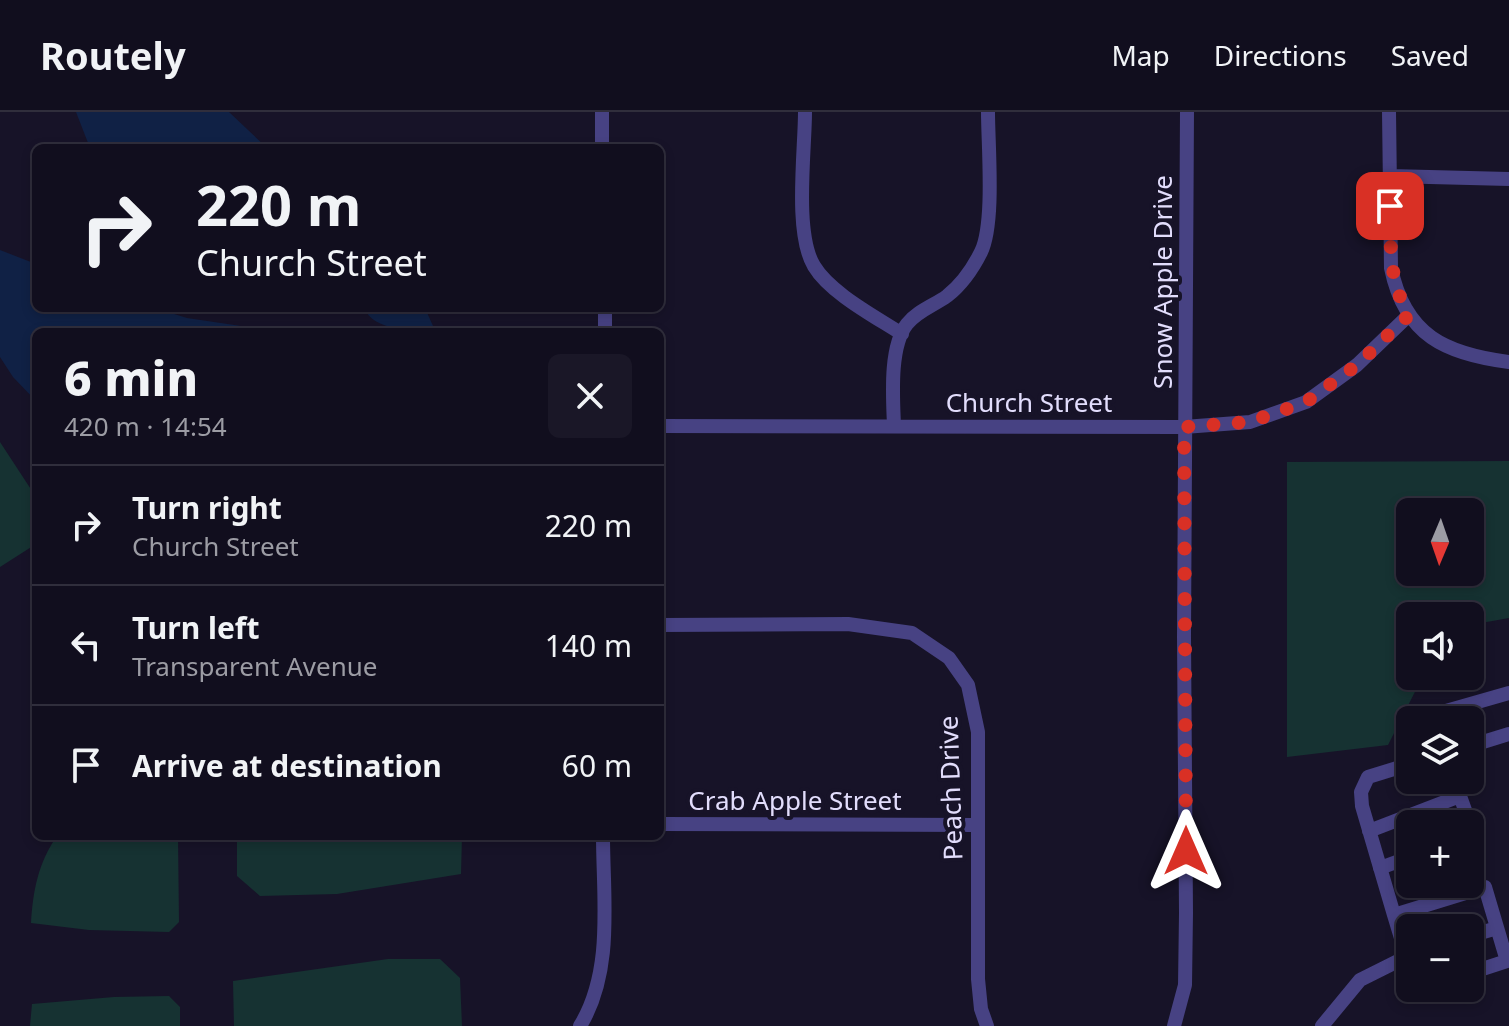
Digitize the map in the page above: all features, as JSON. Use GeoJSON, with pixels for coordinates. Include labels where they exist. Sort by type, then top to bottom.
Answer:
{"type":"FeatureCollection","features":[{"type":"Feature","properties":{"kind":"street"},"geometry":{"type":"LineString","coordinates":[[602,112],[602,144]]}},
{"type":"Feature","properties":{"kind":"street"},"geometry":{"type":"LineString","coordinates":[[805,112],[803,211],[806,240],[814,266],[827,282],[902,334]]}},
{"type":"Feature","properties":{"kind":"street"},"geometry":{"type":"LineString","coordinates":[[894,426],[894,371],[906,325],[964,280],[982,250],[988,214],[988,112]]}},
{"type":"Feature","properties":{"kind":"street","name":"Snow Apple Drive"},"geometry":{"type":"LineString","coordinates":[[1174,1026],[1185,985],[1186,941],[1184,427],[1187,112]]}},
{"type":"Feature","properties":{"kind":"street"},"geometry":{"type":"LineString","coordinates":[[1389,112],[1391,268],[1395,288],[1409,315],[1421,330],[1439,344],[1477,358],[1509,362]]}},
{"type":"Feature","properties":{"kind":"street"},"geometry":{"type":"LineString","coordinates":[[1390,176],[1509,179]]}},
{"type":"Feature","properties":{"kind":"street","name":"Church Street"},"geometry":{"type":"LineString","coordinates":[[664,426],[1184,427],[1250,422],[1306,402],[1357,365],[1409,315]]}},
{"type":"Feature","properties":{"kind":"street","name":"Peach Drive"},"geometry":{"type":"LineString","coordinates":[[664,625],[848,624],[912,633],[949,658],[968,685],[978,732],[978,979],[981,1009],[987,1026]]}},
{"type":"Feature","properties":{"kind":"street"},"geometry":{"type":"LineString","coordinates":[[1464,706],[1509,693]]}},
{"type":"Feature","properties":{"kind":"street"},"geometry":{"type":"LineString","coordinates":[[1484,742],[1509,734]]}},
{"type":"Feature","properties":{"kind":"street"},"geometry":{"type":"LineString","coordinates":[[1396,768],[1368,777],[1361,792],[1369,831],[1396,921]]}},
{"type":"Feature","properties":{"kind":"street"},"geometry":{"type":"LineString","coordinates":[[1424,810],[1460,796],[1465,810]]}},
{"type":"Feature","properties":{"kind":"street"},"geometry":{"type":"LineString","coordinates":[[1369,831],[1396,821]]}},
{"type":"Feature","properties":{"kind":"street","name":"Crab Apple Street"},"geometry":{"type":"LineString","coordinates":[[664,824],[977,825]]}},
{"type":"Feature","properties":{"kind":"street"},"geometry":{"type":"LineString","coordinates":[[580,1026],[597,990],[604,947],[603,840]]}},
{"type":"Feature","properties":{"kind":"street"},"geometry":{"type":"LineString","coordinates":[[1380,868],[1396,862]]}},
{"type":"Feature","properties":{"kind":"street"},"geometry":{"type":"LineString","coordinates":[[1394,915],[1485,887],[1507,961],[1484,968]]}},
{"type":"Feature","properties":{"kind":"street"},"geometry":{"type":"LineString","coordinates":[[1484,932],[1497,928]]}},
{"type":"Feature","properties":{"kind":"street"},"geometry":{"type":"LineString","coordinates":[[1322,1026],[1360,980],[1396,965]]}},
{"type":"Feature","properties":{"kind":"green space"},"geometry":{"type":"Polygon","coordinates":[[[0,442],[32,491],[32,547],[0,567],[0,442]]]}},
{"type":"Feature","properties":{"kind":"green space"},"geometry":{"type":"Polygon","coordinates":[[[1509,461],[1509,618],[1484,622],[1484,602],[1396,602],[1396,690],[1416,690],[1408,706],[1396,706],[1396,729],[1388,745],[1287,757],[1287,462],[1509,461]]]}},
{"type":"Feature","properties":{"kind":"green space"},"geometry":{"type":"Polygon","coordinates":[[[55,840],[178,840],[179,922],[169,932],[89,930],[31,923],[33,900],[45,856],[55,840]]]}},
{"type":"Feature","properties":{"kind":"green space"},"geometry":{"type":"Polygon","coordinates":[[[237,840],[462,840],[461,874],[337,894],[260,896],[237,876],[237,840]]]}},
{"type":"Feature","properties":{"kind":"green space"},"geometry":{"type":"Polygon","coordinates":[[[388,959],[440,959],[460,978],[462,1026],[234,1026],[233,981],[388,959]]]}},
{"type":"Feature","properties":{"kind":"green space"},"geometry":{"type":"Polygon","coordinates":[[[169,996],[180,1007],[180,1026],[30,1026],[32,1004],[169,996]]]}},
{"type":"Feature","properties":{"kind":"water"},"geometry":{"type":"Polygon","coordinates":[[[76,112],[229,112],[263,144],[88,144],[76,112]]]}},
{"type":"Feature","properties":{"kind":"water"},"geometry":{"type":"Polygon","coordinates":[[[0,250],[32,262],[32,312],[168,312],[245,328],[32,328],[32,397],[0,357],[0,250]]]}},
{"type":"Feature","properties":{"kind":"water"},"geometry":{"type":"Polygon","coordinates":[[[368,312],[427,312],[433,326],[440,328],[395,328],[378,323],[368,312]]]}},
{"type":"Feature","properties":{"kind":"route"},"geometry":{"type":"LineString","coordinates":[[1186,851],[1184,427],[1250,422],[1306,402],[1357,365],[1409,315],[1395,288],[1391,268],[1390,206]]}}]}
